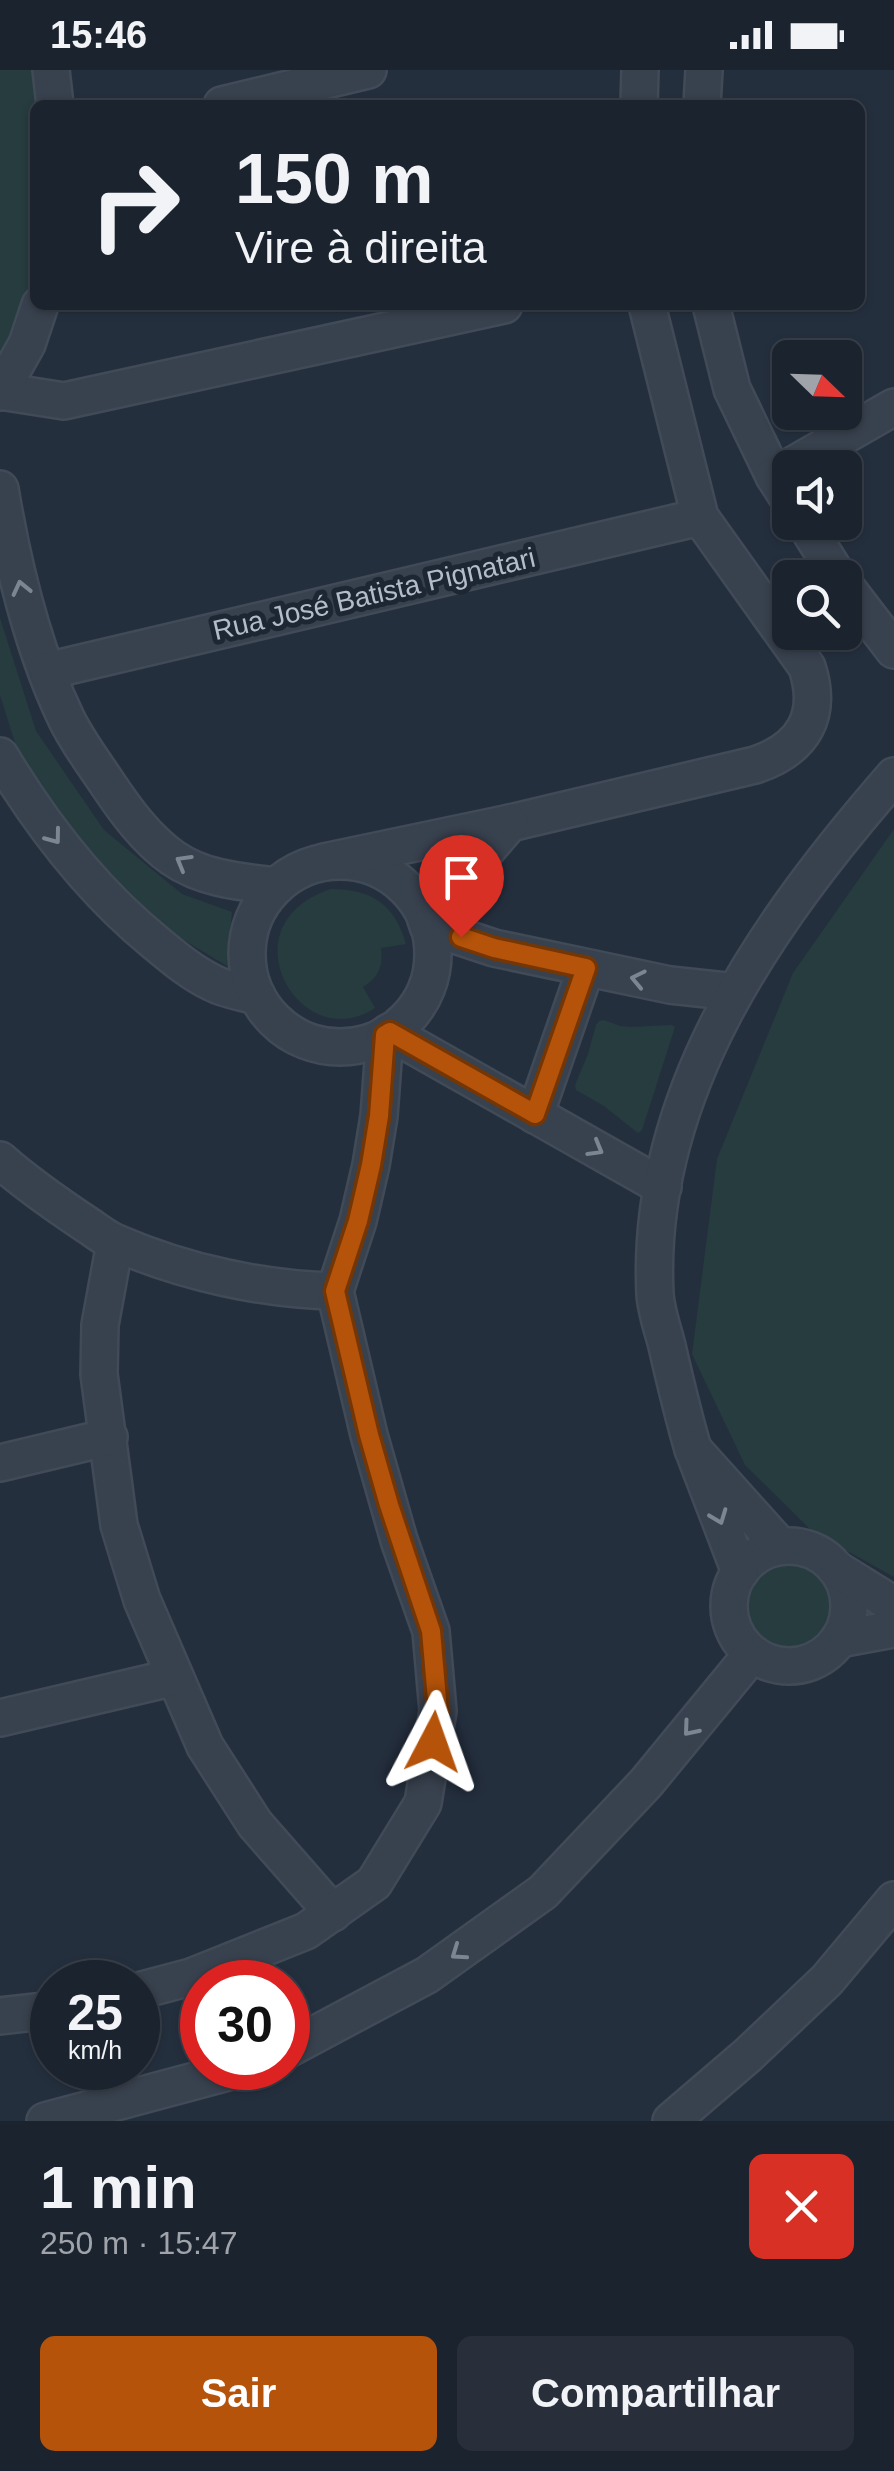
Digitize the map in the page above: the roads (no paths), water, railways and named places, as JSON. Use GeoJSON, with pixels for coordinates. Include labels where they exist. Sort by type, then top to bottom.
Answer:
{"type":"FeatureCollection","features":[{"type":"Feature","properties":{"kind":"street"},"geometry":{"type":"LineString","coordinates":[[51,70],[54,100]]}},
{"type":"Feature","properties":{"kind":"street"},"geometry":{"type":"LineString","coordinates":[[243,100],[368,70]]}},
{"type":"Feature","properties":{"kind":"street"},"geometry":{"type":"LineString","coordinates":[[639,100],[640,70]]}},
{"type":"Feature","properties":{"kind":"street"},"geometry":{"type":"LineString","coordinates":[[702,100],[704,70]]}},
{"type":"Feature","properties":{"kind":"street"},"geometry":{"type":"LineString","coordinates":[[38,310],[28,344],[0,392],[64,401],[481,310]]}},
{"type":"Feature","properties":{"kind":"street"},"geometry":{"type":"LineString","coordinates":[[648,310],[700,517],[807,667],[813,703],[800,736],[788,750],[772,759],[510,823],[306,867],[276,886],[261,905],[251,927],[247,950],[249,974],[257,996],[268,1014],[300,1039],[341,1047],[380,1044],[535,1114],[662,1187]]}},
{"type":"Feature","properties":{"kind":"street"},"geometry":{"type":"LineString","coordinates":[[712,310],[732,389],[772,468]]}},
{"type":"Feature","properties":{"kind":"street"},"geometry":{"type":"LineString","coordinates":[[28,344],[64,401]]}},
{"type":"Feature","properties":{"kind":"street"},"geometry":{"type":"LineString","coordinates":[[835,450],[894,407]]}},
{"type":"Feature","properties":{"kind":"street"},"geometry":{"type":"LineString","coordinates":[[0,490],[27,611],[47,671],[67,720],[123,807],[174,858],[204,874],[276,886]]}},
{"type":"Feature","properties":{"kind":"street","name":"Rua José Batista Pignatari"},"geometry":{"type":"LineString","coordinates":[[47,671],[700,517]]}},
{"type":"Feature","properties":{"kind":"street"},"geometry":{"type":"LineString","coordinates":[[862,608],[894,650]]}},
{"type":"Feature","properties":{"kind":"street"},"geometry":{"type":"LineString","coordinates":[[0,756],[64,851],[140,930],[180,963],[214,984],[257,996]]}},
{"type":"Feature","properties":{"kind":"street"},"geometry":{"type":"LineString","coordinates":[[740,1572],[676,1393],[655,1297],[658,1207],[670,1150],[693,1077],[734,992],[784,913],[894,776]]}},
{"type":"Feature","properties":{"kind":"street"},"geometry":{"type":"LineString","coordinates":[[427,923],[510,823]]}},
{"type":"Feature","properties":{"kind":"street"},"geometry":{"type":"LineString","coordinates":[[160,1984],[190,1977],[306,1931],[374,1883],[423,1803],[438,1711],[431,1631],[369,1435],[335,1291],[367,1184],[379,1116],[380,1044],[418,1004],[427,986],[432,956],[427,923],[406,888],[378,869],[343,860],[324,862]]}},
{"type":"Feature","properties":{"kind":"street"},"geometry":{"type":"LineString","coordinates":[[427,923],[494,948],[670,986],[734,992]]}},
{"type":"Feature","properties":{"kind":"street"},"geometry":{"type":"LineString","coordinates":[[535,1114],[586,968]]}},
{"type":"Feature","properties":{"kind":"street"},"geometry":{"type":"LineString","coordinates":[[0,1160],[16,1193],[115,1243],[232,1278],[295,1290],[335,1291]]}},
{"type":"Feature","properties":{"kind":"street"},"geometry":{"type":"LineString","coordinates":[[115,1243],[100,1325],[99,1374],[118,1524],[142,1600],[205,1746],[255,1824],[333,1912]]}},
{"type":"Feature","properties":{"kind":"street"},"geometry":{"type":"LineString","coordinates":[[0,1463],[108,1437]]}},
{"type":"Feature","properties":{"kind":"street"},"geometry":{"type":"LineString","coordinates":[[693,1449],[780,1546]]}},
{"type":"Feature","properties":{"kind":"street"},"geometry":{"type":"LineString","coordinates":[[839,1572],[848,1594],[848,1618],[840,1639],[814,1661],[782,1666],[767,1662],[752,1654],[734,1630],[730,1600],[740,1572],[751,1560],[780,1546],[813,1550],[839,1572],[894,1605]]}},
{"type":"Feature","properties":{"kind":"street"},"geometry":{"type":"LineString","coordinates":[[840,1639],[894,1629]]}},
{"type":"Feature","properties":{"kind":"street"},"geometry":{"type":"LineString","coordinates":[[310,2037],[427,1975],[544,1892],[646,1783],[752,1654]]}},
{"type":"Feature","properties":{"kind":"street"},"geometry":{"type":"LineString","coordinates":[[0,1718],[175,1677]]}},
{"type":"Feature","properties":{"kind":"street"},"geometry":{"type":"LineString","coordinates":[[671,2121],[827,1980],[894,1900]]}},
{"type":"Feature","properties":{"kind":"street"},"geometry":{"type":"LineString","coordinates":[[0,2016],[30,2013]]}},
{"type":"Feature","properties":{"kind":"street"},"geometry":{"type":"LineString","coordinates":[[45,2121],[180,2085]]}}]}
